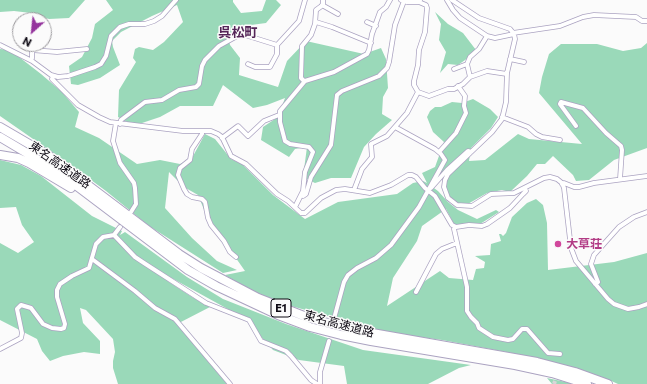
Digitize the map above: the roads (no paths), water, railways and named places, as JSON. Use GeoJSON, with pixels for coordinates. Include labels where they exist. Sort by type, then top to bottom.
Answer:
{"type":"FeatureCollection","features":[{"type":"Feature","properties":{"kind":"highway","name":"東名高速道路"},"geometry":{"type":"LineString","coordinates":[[0,127],[48,155],[156,237],[196,265],[231,285],[264,301],[309,318],[355,330],[537,362],[575,372],[608,384]]}},
{"type":"Feature","properties":{"kind":"highway","name":"東名高速道路"},"geometry":{"type":"LineString","coordinates":[[0,137],[57,171],[123,225],[188,270],[216,286],[278,316],[310,327],[372,341],[515,365],[552,373],[587,384]]}},
{"type":"Feature","properties":{"kind":"highway"},"geometry":{"type":"LineString","coordinates":[[0,155],[18,158],[41,169],[123,225]]}},
{"type":"Feature","properties":{"kind":"street"},"geometry":{"type":"LineString","coordinates":[[0,45],[30,60],[45,72],[53,76],[65,77],[98,66],[104,59],[111,36],[117,29],[129,24],[145,24],[154,21],[162,16],[176,0]]}},
{"type":"Feature","properties":{"kind":"street"},"geometry":{"type":"LineString","coordinates":[[248,64],[255,67],[270,67],[277,54],[277,45],[298,23],[305,0]]}},
{"type":"Feature","properties":{"kind":"street"},"geometry":{"type":"LineString","coordinates":[[304,81],[301,78],[302,46],[311,35],[316,22],[316,10],[322,5],[323,0]]}},
{"type":"Feature","properties":{"kind":"street"},"geometry":{"type":"LineString","coordinates":[[294,207],[302,195],[305,172],[313,152],[309,147],[290,144],[285,141],[279,115],[281,109],[304,81],[334,72],[365,55],[369,50],[372,34],[380,12],[386,7],[390,0]]}},
{"type":"Feature","properties":{"kind":"street"},"geometry":{"type":"LineString","coordinates":[[447,0],[460,18],[487,36],[495,38],[560,26],[583,17],[594,15],[636,17],[640,21],[647,21]]}},
{"type":"Feature","properties":{"kind":"street"},"geometry":{"type":"LineString","coordinates":[[452,0],[479,18],[510,30],[514,34],[515,41],[507,74],[506,102],[502,117],[492,132],[448,174],[444,180],[445,193],[452,203],[460,206],[472,206],[491,194],[514,193],[546,178],[555,178],[559,180],[562,184],[573,255],[576,261],[611,302],[621,307],[636,308],[647,304]]}},
{"type":"Feature","properties":{"kind":"street"},"geometry":{"type":"LineString","coordinates":[[302,195],[303,196],[306,194],[311,176],[331,145],[337,95],[342,91],[379,76],[387,68],[395,25],[402,1],[420,1],[427,8],[425,32],[419,50],[418,65],[414,81],[414,85],[418,92],[429,96],[458,86],[470,77],[487,71],[507,74]]}},
{"type":"Feature","properties":{"kind":"street"},"geometry":{"type":"LineString","coordinates":[[322,5],[338,14]]}},
{"type":"Feature","properties":{"kind":"street"},"geometry":{"type":"LineString","coordinates":[[316,22],[357,36],[371,43]]}},
{"type":"Feature","properties":{"kind":"street"},"geometry":{"type":"LineString","coordinates":[[367,22],[376,26]]}},
{"type":"Feature","properties":{"kind":"street"},"geometry":{"type":"LineString","coordinates":[[131,212],[136,204],[135,186],[120,163],[112,141],[121,120],[145,102],[162,100],[179,90],[196,88],[199,84],[202,66],[205,60],[219,46],[237,36],[245,35],[277,45]]}},
{"type":"Feature","properties":{"kind":"street"},"geometry":{"type":"LineString","coordinates":[[470,77],[467,64],[470,57],[479,49],[487,36]]}},
{"type":"Feature","properties":{"kind":"street"},"geometry":{"type":"LineString","coordinates":[[30,60],[32,58],[32,50],[57,52],[88,49]]}},
{"type":"Feature","properties":{"kind":"street"},"geometry":{"type":"LineString","coordinates":[[510,59],[524,62]]}},
{"type":"Feature","properties":{"kind":"street"},"geometry":{"type":"LineString","coordinates":[[454,69],[467,64]]}},
{"type":"Feature","properties":{"kind":"street"},"geometry":{"type":"LineString","coordinates":[[53,76],[52,79],[78,105],[99,118],[118,124],[186,131],[216,132],[222,138],[231,156],[246,164],[277,194],[288,201],[300,213],[304,213],[333,191],[342,189],[366,193],[373,192],[394,184],[410,175],[416,177],[435,196],[449,222],[455,227],[482,226],[512,206],[526,191],[525,188]]}},
{"type":"Feature","properties":{"kind":"street"},"geometry":{"type":"LineString","coordinates":[[439,152],[457,132],[466,114],[464,105],[465,96],[458,86]]}},
{"type":"Feature","properties":{"kind":"street"},"geometry":{"type":"LineString","coordinates":[[354,190],[362,169],[372,158],[371,144],[387,136],[408,112],[418,92]]}},
{"type":"Feature","properties":{"kind":"street"},"geometry":{"type":"LineString","coordinates":[[576,126],[560,104],[562,102],[582,108],[621,146],[620,179]]}},
{"type":"Feature","properties":{"kind":"street"},"geometry":{"type":"LineString","coordinates":[[222,138],[238,126],[248,136],[264,121],[279,115]]}},
{"type":"Feature","properties":{"kind":"street"},"geometry":{"type":"LineString","coordinates":[[502,117],[528,127],[542,138],[560,140]]}},
{"type":"Feature","properties":{"kind":"street"},"geometry":{"type":"LineString","coordinates":[[335,315],[344,282],[348,275],[387,250],[416,211],[445,160],[433,147],[395,127]]}},
{"type":"Feature","properties":{"kind":"street"},"geometry":{"type":"LineString","coordinates":[[202,131],[202,134],[192,149],[190,160],[180,168],[178,175],[187,194],[192,197],[202,199],[205,202],[210,225],[232,254],[236,257]]}},
{"type":"Feature","properties":{"kind":"street"},"geometry":{"type":"LineString","coordinates":[[428,190],[468,151],[471,152]]}},
{"type":"Feature","properties":{"kind":"street"},"geometry":{"type":"LineString","coordinates":[[562,184],[564,183],[574,187],[579,187],[594,183],[647,176]]}},
{"type":"Feature","properties":{"kind":"street"},"geometry":{"type":"LineString","coordinates":[[595,284],[598,282],[591,264],[594,255],[617,229],[634,217],[647,212]]}},
{"type":"Feature","properties":{"kind":"street"},"geometry":{"type":"LineString","coordinates":[[0,349],[21,338],[22,333],[18,309],[21,306],[31,308],[43,324],[52,328],[64,328],[65,324],[56,297],[60,284],[72,276],[89,268],[96,244],[103,237],[114,235],[123,225]]}},
{"type":"Feature","properties":{"kind":"street"},"geometry":{"type":"LineString","coordinates":[[455,227],[457,243],[468,291],[467,311],[477,323],[479,328],[491,336],[508,340],[513,339],[522,329],[527,329],[548,353],[560,354]]}},
{"type":"Feature","properties":{"kind":"street"},"geometry":{"type":"LineString","coordinates":[[114,235],[144,263],[206,303],[249,320],[260,341],[286,351],[311,380],[319,384],[320,372],[329,341]]}},
{"type":"Feature","properties":{"kind":"street"},"geometry":{"type":"LineString","coordinates":[[416,292],[436,254],[442,249],[457,243]]}},
{"type":"Feature","properties":{"kind":"street"},"geometry":{"type":"LineString","coordinates":[[92,260],[135,290],[155,308],[175,319],[230,384]]}},
{"type":"Feature","properties":{"kind":"place","name":"大草荘"},"geometry":{"type":"Point","coordinates":[558,244]}},
{"type":"Feature","properties":{"kind":"district","name":"呉松町"},"geometry":{"type":"Point","coordinates":[238,33]}}]}
